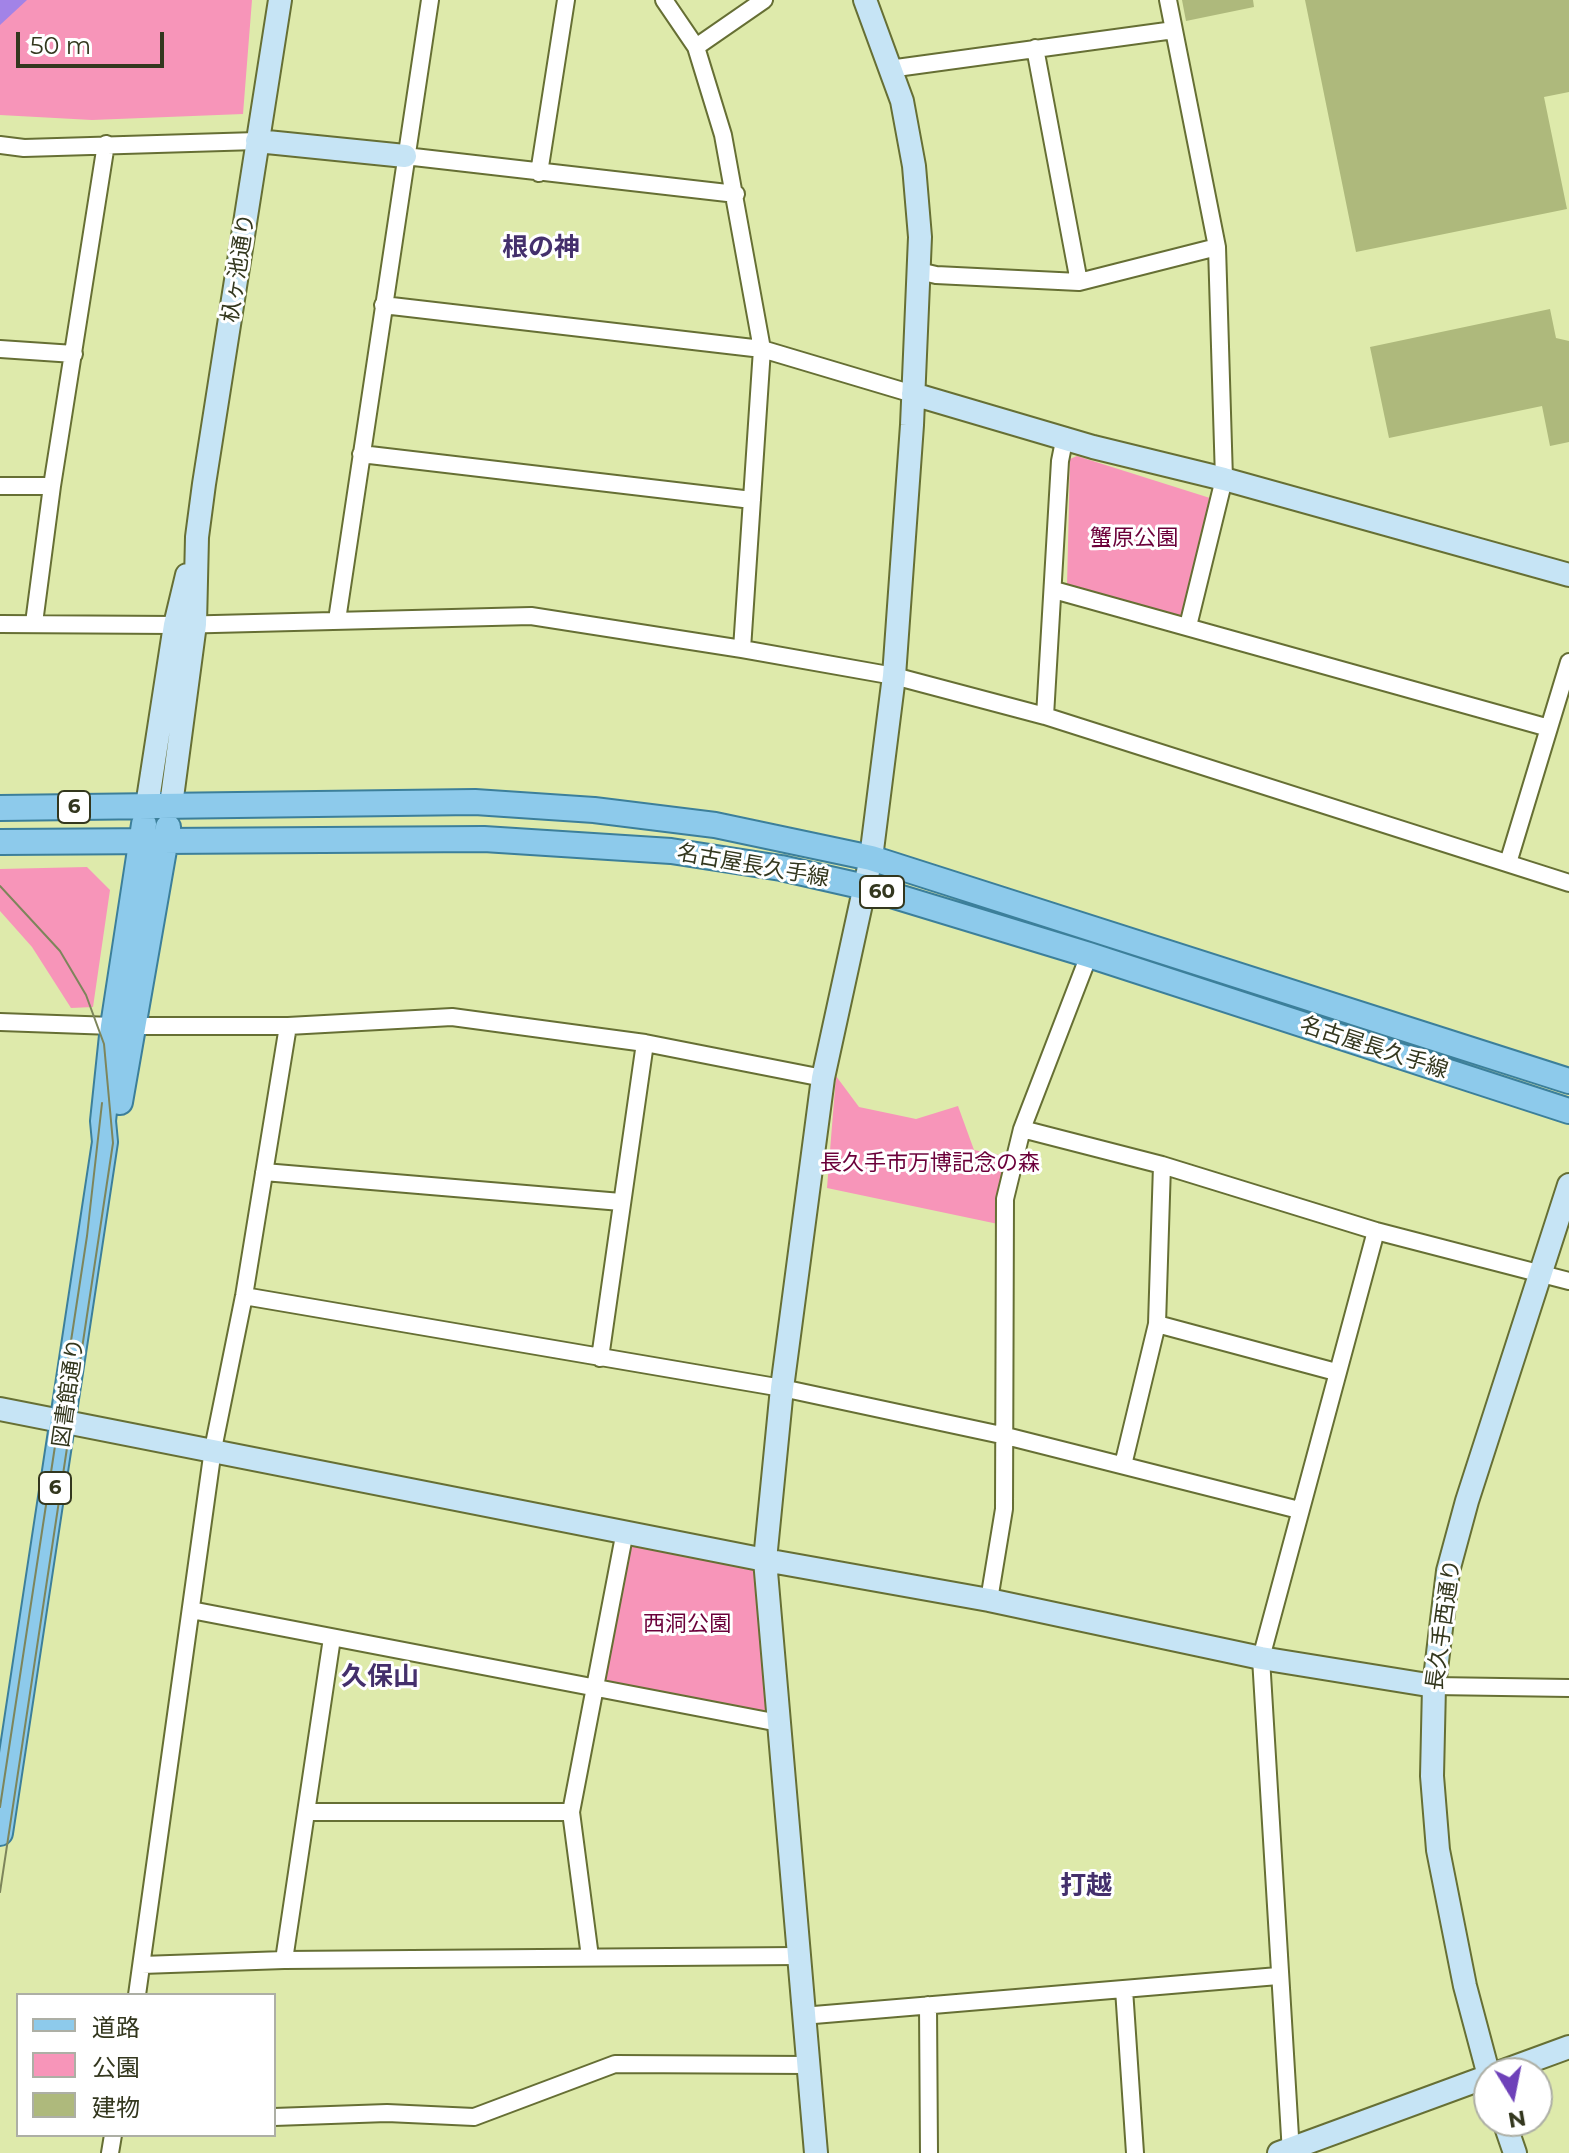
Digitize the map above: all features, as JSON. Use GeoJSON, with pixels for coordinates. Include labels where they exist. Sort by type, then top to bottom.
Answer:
{"type":"FeatureCollection","features":[{"type":"Feature","properties":{"kind":"main road","name":"名古屋長久手線"},"geometry":{"type":"LineString","coordinates":[[159,806],[475,802],[594,810],[715,825],[871,858],[1569,1081]]}},
{"type":"Feature","properties":{"kind":"main road","name":"6"},"geometry":{"type":"LineString","coordinates":[[0,808],[159,806]]}},
{"type":"Feature","properties":{"kind":"main road","name":"図書館通り"},"geometry":{"type":"LineString","coordinates":[[0,1833],[65,1422],[105,1142],[103,1121],[123,1026],[159,806]]}},
{"type":"Feature","properties":{"kind":"main road","name":"名古屋長久手線"},"geometry":{"type":"LineString","coordinates":[[154,840],[484,839],[595,844],[781,868],[865,887],[1089,955],[1569,1111]]}},
{"type":"Feature","properties":{"kind":"main road","name":"6"},"geometry":{"type":"LineString","coordinates":[[0,842],[154,840]]}},
{"type":"Feature","properties":{"kind":"street","name":"杁ヶ池通り"},"geometry":{"type":"LineString","coordinates":[[159,806],[280,0]]}},
{"type":"Feature","properties":{"kind":"street"},"geometry":{"type":"LineString","coordinates":[[337,620],[430,0]]}},
{"type":"Feature","properties":{"kind":"street"},"geometry":{"type":"LineString","coordinates":[[539,173],[566,0]]}},
{"type":"Feature","properties":{"kind":"street"},"geometry":{"type":"LineString","coordinates":[[664,0],[696,47],[723,135],[762,349],[742,649]]}},
{"type":"Feature","properties":{"kind":"street"},"geometry":{"type":"LineString","coordinates":[[696,47],[764,0]]}},
{"type":"Feature","properties":{"kind":"street"},"geometry":{"type":"LineString","coordinates":[[816,2153],[765,1560],[782,1388],[823,1078],[871,858],[894,676],[913,394],[920,237],[914,166],[902,101],[865,0]]}},
{"type":"Feature","properties":{"kind":"street"},"geometry":{"type":"LineString","coordinates":[[1168,0],[1217,247],[1224,479],[1188,626]]}},
{"type":"Feature","properties":{"kind":"street"},"geometry":{"type":"LineString","coordinates":[[889,69],[1174,30]]}},
{"type":"Feature","properties":{"kind":"street"},"geometry":{"type":"LineString","coordinates":[[1035,48],[1079,282]]}},
{"type":"Feature","properties":{"kind":"street"},"geometry":{"type":"LineString","coordinates":[[0,145],[24,148],[257,141],[736,194]]}},
{"type":"Feature","properties":{"kind":"street"},"geometry":{"type":"LineString","coordinates":[[34,623],[52,486],[106,144]]}},
{"type":"Feature","properties":{"kind":"street"},"geometry":{"type":"LineString","coordinates":[[919,271],[936,275],[1079,282],[1217,247]]}},
{"type":"Feature","properties":{"kind":"street"},"geometry":{"type":"LineString","coordinates":[[383,305],[762,349],[1065,436],[1093,447],[1224,479],[1569,575]]}},
{"type":"Feature","properties":{"kind":"street"},"geometry":{"type":"LineString","coordinates":[[0,349],[74,354]]}},
{"type":"Feature","properties":{"kind":"street"},"geometry":{"type":"LineString","coordinates":[[1045,716],[1060,461],[1065,436]]}},
{"type":"Feature","properties":{"kind":"street"},"geometry":{"type":"LineString","coordinates":[[361,454],[752,500]]}},
{"type":"Feature","properties":{"kind":"street"},"geometry":{"type":"LineString","coordinates":[[0,486],[52,486]]}},
{"type":"Feature","properties":{"kind":"street"},"geometry":{"type":"LineString","coordinates":[[1054,590],[1188,626],[1195,632],[1549,728]]}},
{"type":"Feature","properties":{"kind":"street"},"geometry":{"type":"LineString","coordinates":[[0,624],[185,624],[531,616],[742,649],[894,676],[1045,716],[1569,883]]}},
{"type":"Feature","properties":{"kind":"street"},"geometry":{"type":"LineString","coordinates":[[1508,863],[1569,662]]}},
{"type":"Feature","properties":{"kind":"street"},"geometry":{"type":"LineString","coordinates":[[989,1600],[1004,1509],[1005,1199],[1022,1129],[1089,955]]}},
{"type":"Feature","properties":{"kind":"street"},"geometry":{"type":"LineString","coordinates":[[0,1022],[288,1026],[452,1017],[645,1043],[823,1078]]}},
{"type":"Feature","properties":{"kind":"street"},"geometry":{"type":"LineString","coordinates":[[137,1993],[213,1449],[244,1296],[288,1026]]}},
{"type":"Feature","properties":{"kind":"street"},"geometry":{"type":"LineString","coordinates":[[600,1358],[645,1043]]}},
{"type":"Feature","properties":{"kind":"street"},"geometry":{"type":"LineString","coordinates":[[1022,1129],[1162,1165],[1376,1231],[1569,1281]]}},
{"type":"Feature","properties":{"kind":"street"},"geometry":{"type":"LineString","coordinates":[[1123,1465],[1157,1324],[1162,1165]]}},
{"type":"Feature","properties":{"kind":"street"},"geometry":{"type":"LineString","coordinates":[[264,1172],[621,1202]]}},
{"type":"Feature","properties":{"kind":"street","name":"長久手西通り"},"geometry":{"type":"LineString","coordinates":[[1484,2057],[1465,1986],[1438,1850],[1432,1776],[1434,1686],[1448,1571],[1569,1185]]}},
{"type":"Feature","properties":{"kind":"street"},"geometry":{"type":"LineString","coordinates":[[1376,1231],[1261,1658],[1287,2152],[1473,2082]]}},
{"type":"Feature","properties":{"kind":"street"},"geometry":{"type":"LineString","coordinates":[[244,1296],[782,1388],[1006,1436],[1299,1510]]}},
{"type":"Feature","properties":{"kind":"street"},"geometry":{"type":"LineString","coordinates":[[1157,1324],[1336,1372]]}},
{"type":"Feature","properties":{"kind":"street"},"geometry":{"type":"LineString","coordinates":[[0,1409],[765,1560],[989,1600],[1261,1658],[1434,1686],[1569,1688]]}},
{"type":"Feature","properties":{"kind":"street"},"geometry":{"type":"LineString","coordinates":[[590,1957],[571,1812],[625,1531]]}},
{"type":"Feature","properties":{"kind":"street"},"geometry":{"type":"LineString","coordinates":[[191,1610],[779,1723]]}},
{"type":"Feature","properties":{"kind":"street"},"geometry":{"type":"LineString","coordinates":[[284,1960],[332,1638]]}},
{"type":"Feature","properties":{"kind":"street"},"geometry":{"type":"LineString","coordinates":[[306,1812],[571,1812]]}},
{"type":"Feature","properties":{"kind":"street"},"geometry":{"type":"LineString","coordinates":[[142,1965],[284,1960],[797,1956]]}},
{"type":"Feature","properties":{"kind":"street"},"geometry":{"type":"LineString","coordinates":[[802,2016],[1278,1976]]}},
{"type":"Feature","properties":{"kind":"street"},"geometry":{"type":"LineString","coordinates":[[1124,1989],[1135,2153]]}},
{"type":"Feature","properties":{"kind":"street"},"geometry":{"type":"LineString","coordinates":[[928,2005],[929,2153]]}},
{"type":"Feature","properties":{"kind":"street"},"geometry":{"type":"LineString","coordinates":[[1542,2057],[1569,2047]]}},
{"type":"Feature","properties":{"kind":"street"},"geometry":{"type":"LineString","coordinates":[[276,2117],[387,2113],[474,2117],[615,2064],[808,2065]]}},
{"type":"Feature","properties":{"kind":"green space"},"geometry":{"type":"Polygon","coordinates":[[[0,0],[252,0],[243,114],[92,120],[0,115],[0,0]]]}},
{"type":"Feature","properties":{"kind":"green space","name":"蟹原公園"},"geometry":{"type":"Polygon","coordinates":[[[1077,456],[1210,498],[1182,619],[1067,586],[1070,459],[1077,456]]]}},
{"type":"Feature","properties":{"kind":"green space"},"geometry":{"type":"Polygon","coordinates":[[[87,867],[110,890],[93,1007],[71,1008],[32,947],[0,911],[0,869],[87,867]]]}},
{"type":"Feature","properties":{"kind":"green space","name":"長久手市万博記念の森"},"geometry":{"type":"Polygon","coordinates":[[[836,1076],[859,1107],[916,1119],[958,1106],[974,1150],[1009,1157],[998,1224],[827,1188],[836,1076]]]}},
{"type":"Feature","properties":{"kind":"green space","name":"西洞公園"},"geometry":{"type":"Polygon","coordinates":[[[626,1539],[757,1566],[771,1714],[602,1684],[626,1539]]]}},
{"type":"Feature","properties":{"kind":"shaded area"},"geometry":{"type":"Polygon","coordinates":[[[0,0],[27,0],[0,25],[0,0]]]}},
{"type":"Feature","properties":{"kind":"building"},"geometry":{"type":"Polygon","coordinates":[[[1182,0],[1253,0],[1254,7],[1186,21],[1182,0]]]}},
{"type":"Feature","properties":{"kind":"building"},"geometry":{"type":"Polygon","coordinates":[[[1305,0],[1569,0],[1569,92],[1544,97],[1567,209],[1356,252],[1305,0]]]}},
{"type":"Feature","properties":{"kind":"building"},"geometry":{"type":"Polygon","coordinates":[[[1550,309],[1556,338],[1569,341],[1569,442],[1550,446],[1542,406],[1389,438],[1370,347],[1550,309]]]}},
{"type":"Feature","properties":{"kind":"tram line"},"geometry":{"type":"LineString","coordinates":[[0,886],[60,951],[86,995],[104,1044],[113,1143],[0,1892]]}},
{"type":"Feature","properties":{"kind":"tram line"},"geometry":{"type":"LineString","coordinates":[[0,1807],[87,1236],[102,1103]]}},
{"type":"Feature","properties":{"kind":"district","name":"根の神"},"geometry":{"type":"Point","coordinates":[541,248]}},
{"type":"Feature","properties":{"kind":"district","name":"久保山"},"geometry":{"type":"Point","coordinates":[380,1677]}},
{"type":"Feature","properties":{"kind":"district","name":"打越"},"geometry":{"type":"Point","coordinates":[1086,1886]}}]}
